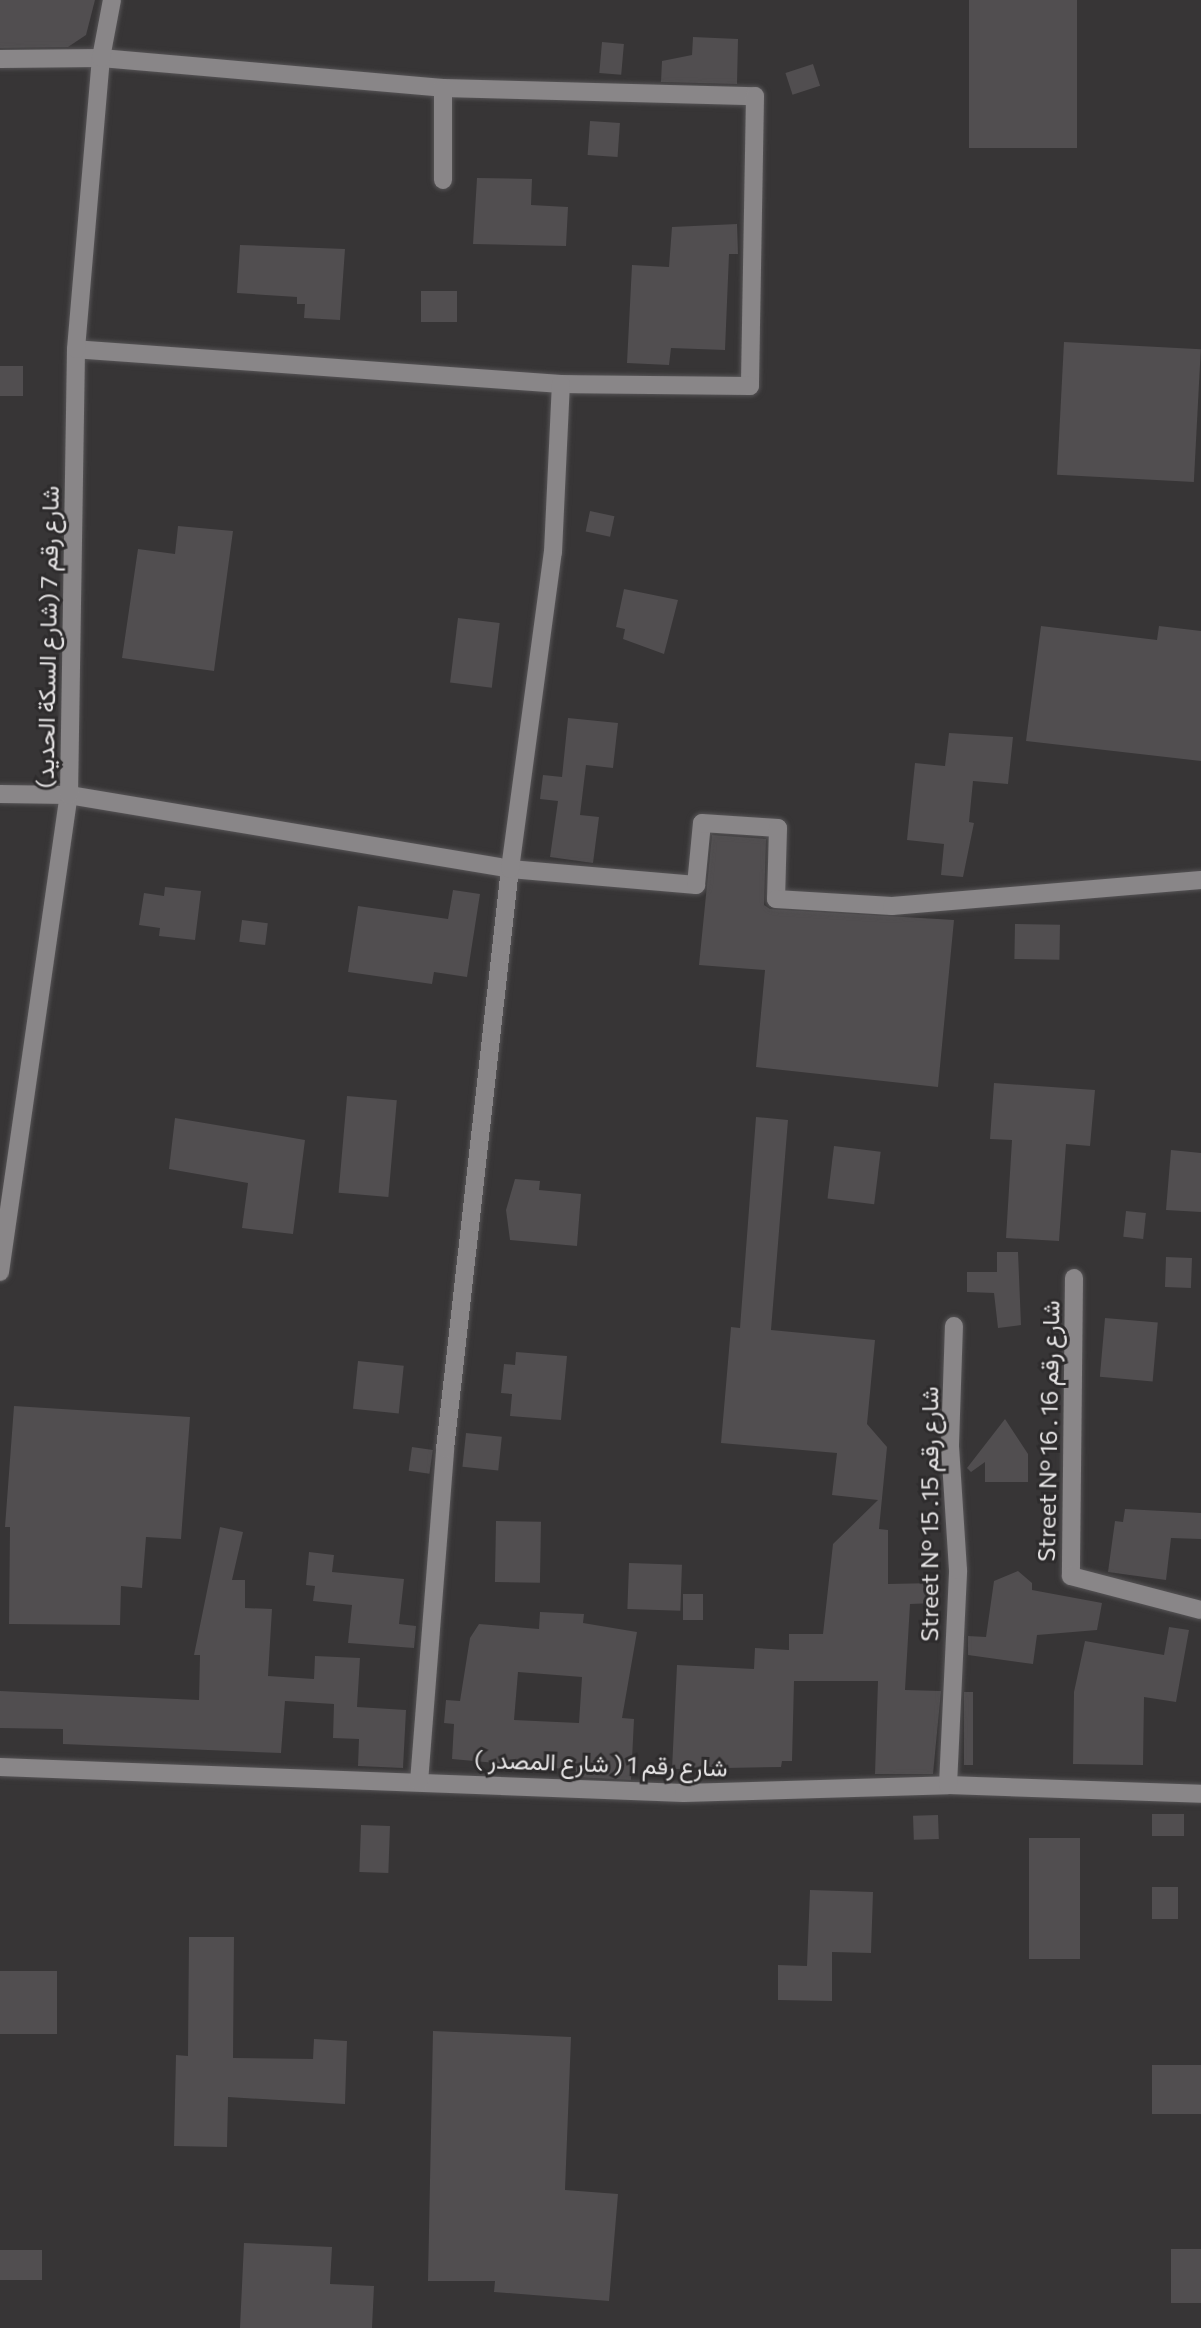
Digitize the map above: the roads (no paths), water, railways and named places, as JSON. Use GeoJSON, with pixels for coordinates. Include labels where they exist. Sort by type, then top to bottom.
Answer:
{"type":"FeatureCollection","features":[{"type":"Feature","properties":{"kind":"street","name":"شارع رقم 7 (شارع السكة الحديد)"},"geometry":{"type":"LineString","coordinates":[[0,1272],[69,795],[76,349],[100,58],[112,0]]}},
{"type":"Feature","properties":{"kind":"street"},"geometry":{"type":"LineString","coordinates":[[0,59],[100,58],[443,88],[755,96],[750,386],[561,384],[76,349]]}},
{"type":"Feature","properties":{"kind":"street"},"geometry":{"type":"LineString","coordinates":[[443,88],[443,180]]}},
{"type":"Feature","properties":{"kind":"street"},"geometry":{"type":"LineString","coordinates":[[419,1782],[445,1449],[510,869],[553,552],[561,384]]}},
{"type":"Feature","properties":{"kind":"street"},"geometry":{"type":"LineString","coordinates":[[0,794],[69,795],[510,869],[696,885],[702,823],[778,828],[776,899],[892,906],[1201,880]]}},
{"type":"Feature","properties":{"kind":"street","name":"Street N° 16 . شارع رقم 16"},"geometry":{"type":"LineString","coordinates":[[1074,1278],[1071,1576],[1201,1610]]}},
{"type":"Feature","properties":{"kind":"street","name":"Street N° 15 .شارع رقم 15"},"geometry":{"type":"LineString","coordinates":[[948,1785],[958,1570],[950,1445],[954,1326]]}},
{"type":"Feature","properties":{"kind":"street","name":"شارع رقم 1 ( شارع المصدر )"},"geometry":{"type":"LineString","coordinates":[[0,1767],[684,1793],[948,1785],[1201,1794]]}}]}
